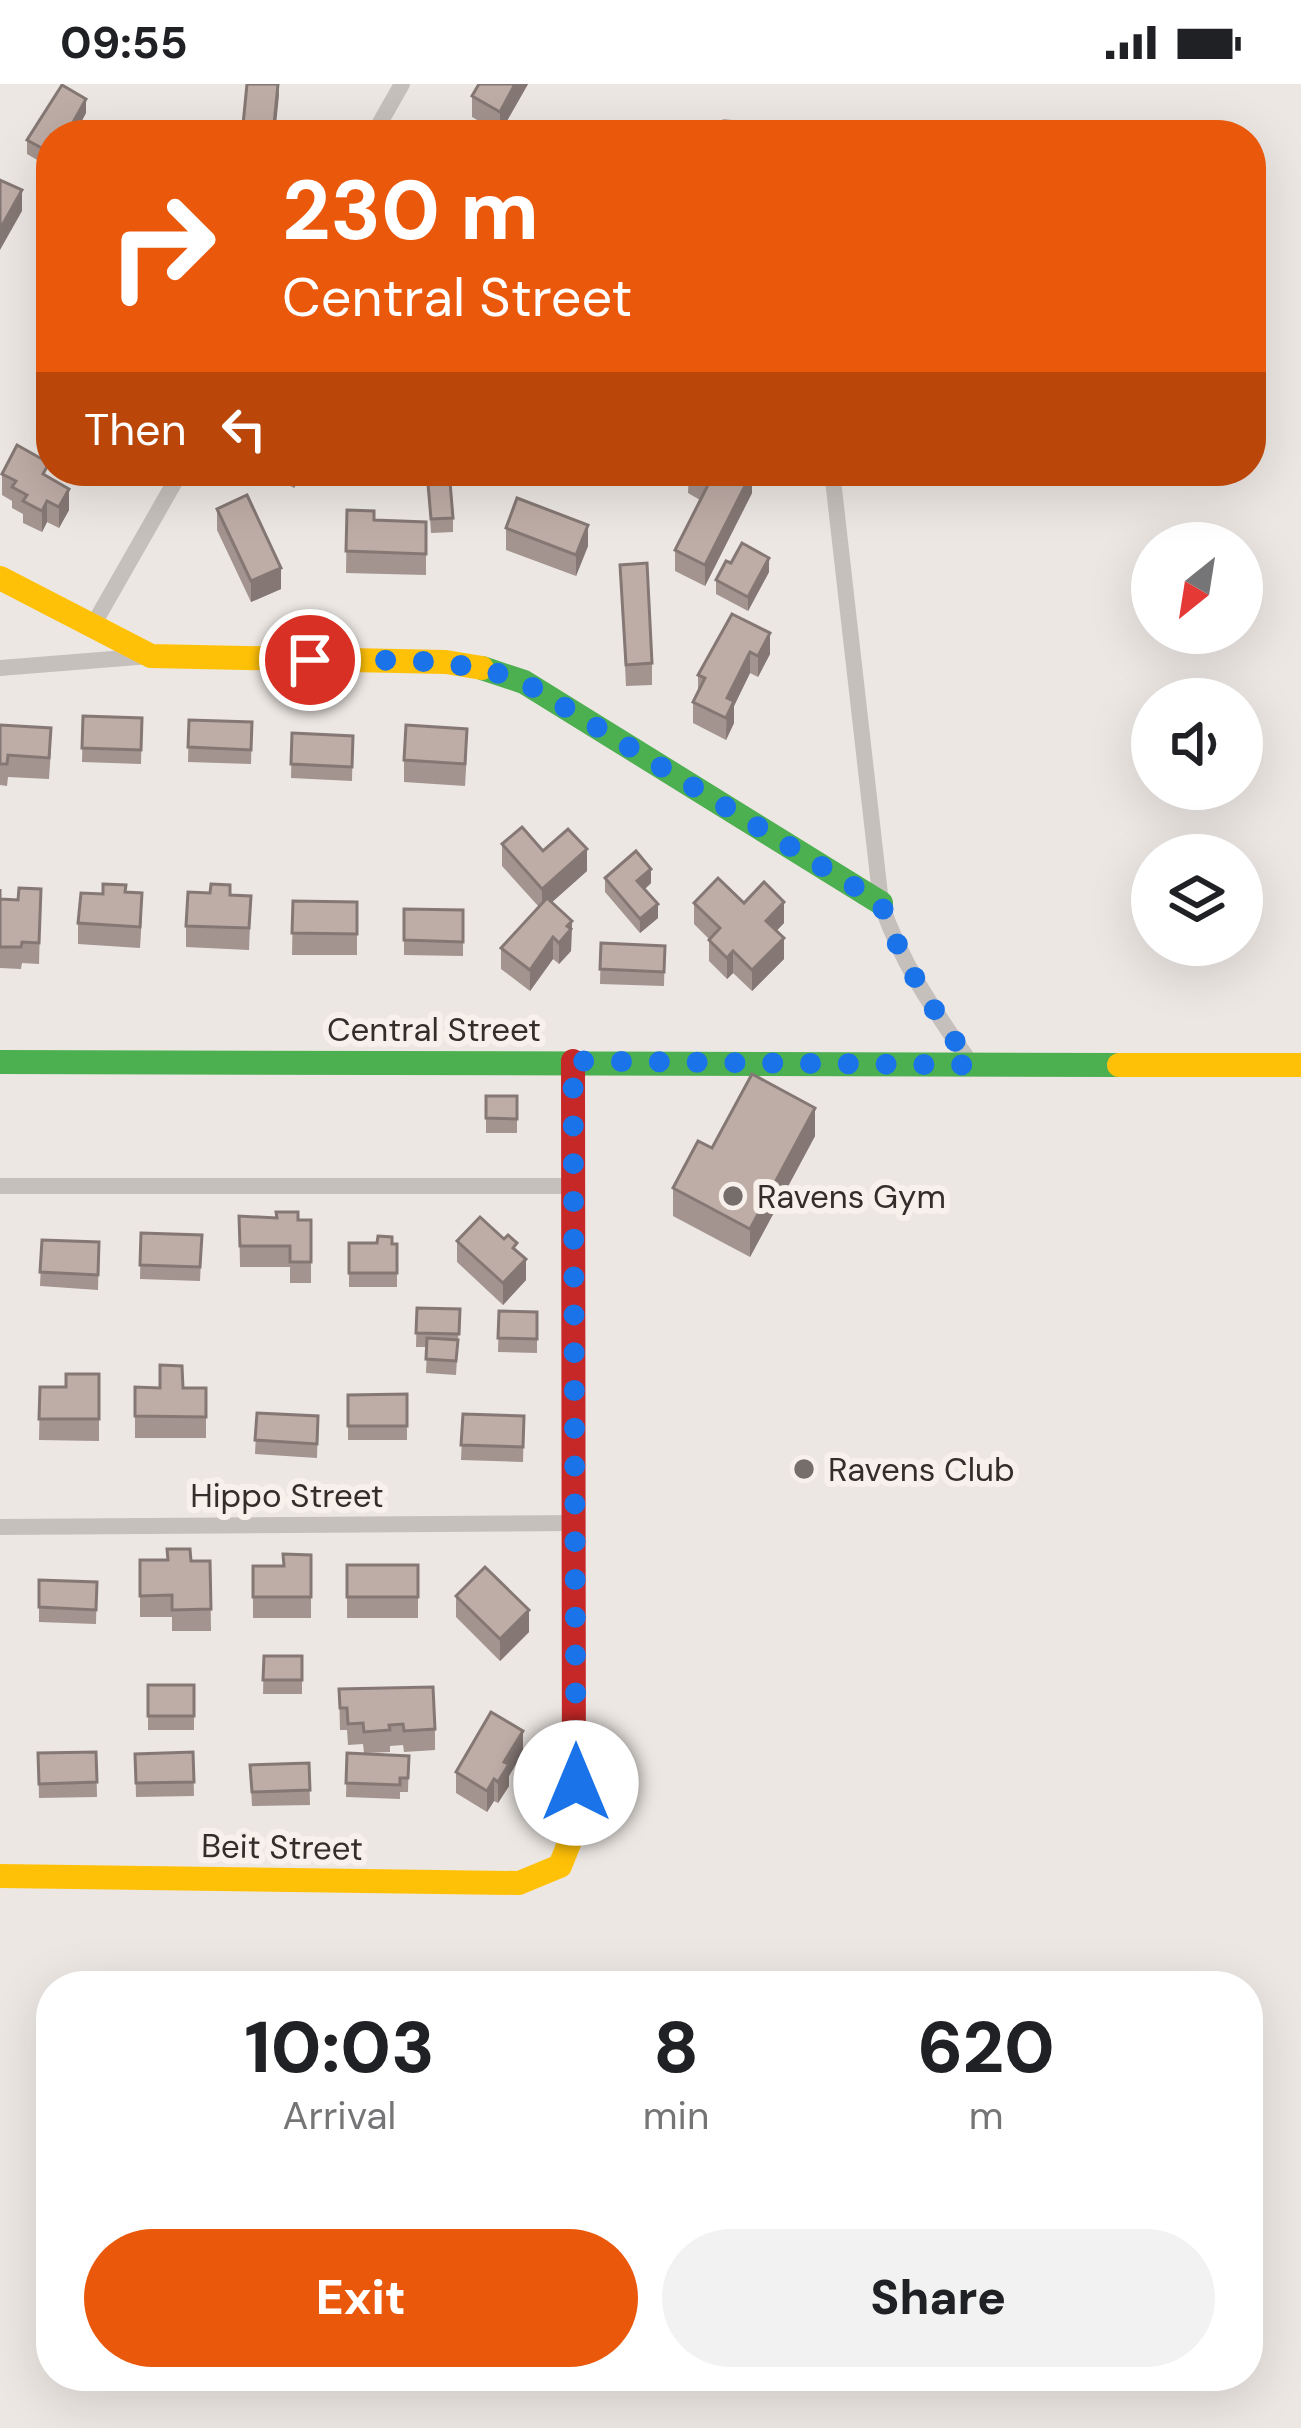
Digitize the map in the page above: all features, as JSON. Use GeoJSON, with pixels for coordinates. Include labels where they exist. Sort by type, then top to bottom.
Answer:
{"type":"FeatureCollection","features":[{"type":"Feature","properties":{"kind":"street"},"geometry":{"type":"LineString","coordinates":[[382,120],[402,84]]}},
{"type":"Feature","properties":{"kind":"street"},"geometry":{"type":"LineString","coordinates":[[92,627],[172,486]]}},
{"type":"Feature","properties":{"kind":"street"},"geometry":{"type":"LineString","coordinates":[[834,486],[881,903],[911,975],[971,1065]]}},
{"type":"Feature","properties":{"kind":"street"},"geometry":{"type":"LineString","coordinates":[[0,578],[151,656]]}},
{"type":"Feature","properties":{"kind":"street"},"geometry":{"type":"LineString","coordinates":[[0,668],[151,656],[446,662],[491,669],[524,682],[881,903]]}},
{"type":"Feature","properties":{"kind":"street"},"geometry":{"type":"LineString","coordinates":[[573,1061],[575,1523]]}},
{"type":"Feature","properties":{"kind":"street","name":"Central Street"},"geometry":{"type":"LineString","coordinates":[[0,1062],[1301,1065]]}},
{"type":"Feature","properties":{"kind":"street"},"geometry":{"type":"LineString","coordinates":[[0,1186],[573,1186]]}},
{"type":"Feature","properties":{"kind":"street","name":"Hippo Street"},"geometry":{"type":"LineString","coordinates":[[0,1527],[575,1523]]}},
{"type":"Feature","properties":{"kind":"street","name":"Beit Street"},"geometry":{"type":"LineString","coordinates":[[0,1876],[519,1883],[560,1866],[576,1826],[575,1523]]}},
{"type":"Feature","properties":{"kind":"building"},"geometry":{"type":"Polygon","coordinates":[[[247,84],[278,84],[274,120],[243,120],[247,84]]]}},
{"type":"Feature","properties":{"kind":"building"},"geometry":{"type":"Polygon","coordinates":[[[479,84],[515,84],[500,112],[472,96],[479,84]]]}},
{"type":"Feature","properties":{"kind":"building"},"geometry":{"type":"Polygon","coordinates":[[[62,85],[86,99],[74,120],[40,120],[62,85]]]}},
{"type":"Feature","properties":{"kind":"building"},"geometry":{"type":"Polygon","coordinates":[[[0,180],[22,190],[0,229],[0,180]]]}},
{"type":"Feature","properties":{"kind":"building"},"geometry":{"type":"Polygon","coordinates":[[[17,445],[36,456],[36,486],[69,489],[59,507],[47,501],[42,511],[23,501],[27,495],[12,487],[16,481],[2,474],[17,445]]]}},
{"type":"Feature","properties":{"kind":"building"},"geometry":{"type":"Polygon","coordinates":[[[428,486],[450,486],[453,518],[431,519],[428,486]]]}},
{"type":"Feature","properties":{"kind":"building"},"geometry":{"type":"Polygon","coordinates":[[[707,486],[745,486],[705,565],[675,550],[707,486]]]}},
{"type":"Feature","properties":{"kind":"building"},"geometry":{"type":"Polygon","coordinates":[[[247,495],[281,568],[251,581],[217,509],[247,495]]]}},
{"type":"Feature","properties":{"kind":"building"},"geometry":{"type":"Polygon","coordinates":[[[517,498],[588,525],[576,555],[506,528],[517,498]]]}},
{"type":"Feature","properties":{"kind":"building"},"geometry":{"type":"Polygon","coordinates":[[[347,510],[374,511],[374,520],[426,522],[426,554],[346,551],[347,510]]]}},
{"type":"Feature","properties":{"kind":"building"},"geometry":{"type":"Polygon","coordinates":[[[742,543],[769,558],[748,597],[716,580],[742,543]]]}},
{"type":"Feature","properties":{"kind":"building"},"geometry":{"type":"Polygon","coordinates":[[[647,563],[652,663],[626,665],[620,565],[647,563]]]}},
{"type":"Feature","properties":{"kind":"building"},"geometry":{"type":"Polygon","coordinates":[[[732,614],[770,633],[758,656],[750,652],[727,698],[734,701],[726,718],[693,702],[705,678],[698,675],[732,614]]]}},
{"type":"Feature","properties":{"kind":"building"},"geometry":{"type":"Polygon","coordinates":[[[83,716],[142,718],[141,750],[82,748],[83,716]]]}},
{"type":"Feature","properties":{"kind":"building"},"geometry":{"type":"Polygon","coordinates":[[[189,720],[252,722],[251,750],[188,747],[189,720]]]}},
{"type":"Feature","properties":{"kind":"building"},"geometry":{"type":"Polygon","coordinates":[[[0,725],[51,728],[49,758],[8,755],[7,764],[0,764],[0,725]]]}},
{"type":"Feature","properties":{"kind":"building"},"geometry":{"type":"Polygon","coordinates":[[[406,725],[467,729],[465,764],[404,760],[406,725]]]}},
{"type":"Feature","properties":{"kind":"building"},"geometry":{"type":"Polygon","coordinates":[[[292,733],[353,736],[352,767],[291,764],[292,733]]]}},
{"type":"Feature","properties":{"kind":"building"},"geometry":{"type":"Polygon","coordinates":[[[522,827],[543,851],[568,829],[587,849],[542,889],[502,844],[522,827]]]}},
{"type":"Feature","properties":{"kind":"building"},"geometry":{"type":"Polygon","coordinates":[[[636,851],[651,869],[637,881],[658,904],[640,919],[605,878],[636,851]]]}},
{"type":"Feature","properties":{"kind":"building"},"geometry":{"type":"Polygon","coordinates":[[[718,878],[744,903],[764,882],[784,902],[766,921],[784,938],[752,970],[733,951],[727,958],[709,940],[720,928],[694,903],[718,878]]]}},
{"type":"Feature","properties":{"kind":"building"},"geometry":{"type":"Polygon","coordinates":[[[103,884],[126,885],[125,892],[142,893],[140,927],[78,923],[81,893],[103,894],[103,884]]]}},
{"type":"Feature","properties":{"kind":"building"},"geometry":{"type":"Polygon","coordinates":[[[211,884],[230,885],[230,895],[251,896],[249,928],[186,926],[188,892],[210,893],[211,884]]]}},
{"type":"Feature","properties":{"kind":"building"},"geometry":{"type":"Polygon","coordinates":[[[19,888],[41,889],[39,943],[0,947],[0,899],[18,900],[19,888]]]}},
{"type":"Feature","properties":{"kind":"building"},"geometry":{"type":"Polygon","coordinates":[[[547,898],[572,921],[567,926],[571,929],[559,943],[553,937],[530,970],[501,948],[547,898]]]}},
{"type":"Feature","properties":{"kind":"building"},"geometry":{"type":"Polygon","coordinates":[[[293,901],[357,902],[357,934],[292,933],[293,901]]]}},
{"type":"Feature","properties":{"kind":"building"},"geometry":{"type":"Polygon","coordinates":[[[404,909],[463,910],[463,942],[404,940],[404,909]]]}},
{"type":"Feature","properties":{"kind":"building"},"geometry":{"type":"Polygon","coordinates":[[[601,943],[665,946],[664,972],[600,969],[601,943]]]}},
{"type":"Feature","properties":{"kind":"building","name":"Ravens Gym"},"geometry":{"type":"Polygon","coordinates":[[[752,1074],[815,1108],[750,1229],[673,1188],[698,1141],[712,1148],[752,1074]]]}},
{"type":"Feature","properties":{"kind":"building"},"geometry":{"type":"Polygon","coordinates":[[[486,1096],[517,1096],[517,1119],[486,1118],[486,1096]]]}},
{"type":"Feature","properties":{"kind":"building"},"geometry":{"type":"Polygon","coordinates":[[[276,1212],[298,1212],[298,1220],[311,1220],[311,1262],[290,1262],[290,1246],[240,1246],[239,1216],[277,1218],[276,1212]]]}},
{"type":"Feature","properties":{"kind":"building"},"geometry":{"type":"Polygon","coordinates":[[[480,1217],[504,1239],[508,1235],[517,1243],[513,1248],[526,1259],[503,1283],[457,1241],[480,1217]]]}},
{"type":"Feature","properties":{"kind":"building"},"geometry":{"type":"Polygon","coordinates":[[[141,1233],[202,1235],[200,1267],[140,1265],[141,1233]]]}},
{"type":"Feature","properties":{"kind":"building"},"geometry":{"type":"Polygon","coordinates":[[[378,1236],[392,1237],[392,1244],[397,1244],[397,1273],[349,1273],[349,1243],[377,1243],[378,1236]]]}},
{"type":"Feature","properties":{"kind":"building"},"geometry":{"type":"Polygon","coordinates":[[[42,1240],[99,1242],[98,1275],[40,1272],[42,1240]]]}},
{"type":"Feature","properties":{"kind":"building"},"geometry":{"type":"Polygon","coordinates":[[[417,1308],[460,1309],[459,1334],[416,1333],[417,1308]]]}},
{"type":"Feature","properties":{"kind":"building"},"geometry":{"type":"Polygon","coordinates":[[[499,1311],[537,1312],[537,1339],[498,1338],[499,1311]]]}},
{"type":"Feature","properties":{"kind":"building"},"geometry":{"type":"Polygon","coordinates":[[[427,1338],[458,1340],[456,1361],[426,1359],[427,1338]]]}},
{"type":"Feature","properties":{"kind":"building"},"geometry":{"type":"Polygon","coordinates":[[[160,1365],[182,1366],[183,1388],[206,1388],[206,1417],[135,1416],[135,1387],[160,1388],[160,1365]]]}},
{"type":"Feature","properties":{"kind":"building"},"geometry":{"type":"Polygon","coordinates":[[[66,1374],[99,1374],[99,1419],[39,1419],[40,1387],[66,1387],[66,1374]]]}},
{"type":"Feature","properties":{"kind":"building"},"geometry":{"type":"Polygon","coordinates":[[[407,1394],[407,1426],[348,1426],[348,1395],[407,1394]]]}},
{"type":"Feature","properties":{"kind":"building"},"geometry":{"type":"Polygon","coordinates":[[[257,1413],[318,1416],[317,1444],[255,1440],[257,1413]]]}},
{"type":"Feature","properties":{"kind":"building"},"geometry":{"type":"Polygon","coordinates":[[[463,1414],[524,1416],[523,1447],[461,1445],[463,1414]]]}},
{"type":"Feature","properties":{"kind":"building"},"geometry":{"type":"Polygon","coordinates":[[[167,1549],[190,1549],[191,1561],[210,1561],[211,1609],[172,1610],[172,1595],[140,1596],[140,1560],[168,1560],[167,1549]]]}},
{"type":"Feature","properties":{"kind":"building"},"geometry":{"type":"Polygon","coordinates":[[[283,1554],[311,1555],[311,1597],[253,1597],[253,1566],[284,1566],[283,1554]]]}},
{"type":"Feature","properties":{"kind":"building"},"geometry":{"type":"Polygon","coordinates":[[[347,1565],[418,1565],[418,1597],[347,1597],[347,1565]]]}},
{"type":"Feature","properties":{"kind":"building"},"geometry":{"type":"Polygon","coordinates":[[[485,1567],[529,1610],[500,1639],[456,1596],[485,1567]]]}},
{"type":"Feature","properties":{"kind":"building"},"geometry":{"type":"Polygon","coordinates":[[[39,1580],[97,1582],[96,1610],[39,1607],[39,1580]]]}},
{"type":"Feature","properties":{"kind":"building"},"geometry":{"type":"Polygon","coordinates":[[[264,1656],[302,1656],[302,1680],[263,1680],[264,1656]]]}},
{"type":"Feature","properties":{"kind":"building"},"geometry":{"type":"Polygon","coordinates":[[[148,1685],[194,1685],[194,1716],[148,1716],[148,1685]]]}},
{"type":"Feature","properties":{"kind":"building"},"geometry":{"type":"Polygon","coordinates":[[[433,1687],[435,1729],[404,1731],[403,1724],[364,1732],[363,1723],[348,1724],[347,1708],[340,1708],[339,1689],[433,1687]]]}},
{"type":"Feature","properties":{"kind":"building"},"geometry":{"type":"Polygon","coordinates":[[[491,1712],[523,1731],[504,1762],[509,1764],[487,1791],[456,1772],[491,1712]]]}},
{"type":"Feature","properties":{"kind":"building"},"geometry":{"type":"Polygon","coordinates":[[[96,1752],[97,1782],[39,1784],[38,1753],[96,1752]]]}},
{"type":"Feature","properties":{"kind":"building"},"geometry":{"type":"Polygon","coordinates":[[[193,1752],[194,1782],[136,1783],[135,1754],[193,1752]]]}},
{"type":"Feature","properties":{"kind":"building"},"geometry":{"type":"Polygon","coordinates":[[[347,1753],[409,1756],[408,1778],[400,1778],[400,1785],[346,1783],[347,1753]]]}},
{"type":"Feature","properties":{"kind":"building"},"geometry":{"type":"Polygon","coordinates":[[[309,1763],[310,1790],[252,1792],[250,1765],[309,1763]]]}},
{"type":"Feature","properties":{"kind":"traffic: fast"},"geometry":{"type":"LineString","coordinates":[[482,668],[524,682],[881,903]]}},
{"type":"Feature","properties":{"kind":"traffic: fast"},"geometry":{"type":"LineString","coordinates":[[0,1062],[1119,1065]]}},
{"type":"Feature","properties":{"kind":"traffic: slow"},"geometry":{"type":"LineString","coordinates":[[0,578],[151,656],[446,662],[482,668]]}},
{"type":"Feature","properties":{"kind":"traffic: slow"},"geometry":{"type":"LineString","coordinates":[[1119,1065],[1301,1065]]}},
{"type":"Feature","properties":{"kind":"traffic: slow"},"geometry":{"type":"LineString","coordinates":[[0,1876],[519,1883],[560,1866],[574,1831]]}},
{"type":"Feature","properties":{"kind":"traffic: jam"},"geometry":{"type":"LineString","coordinates":[[573,1061],[574,1831]]}},
{"type":"Feature","properties":{"kind":"place","name":"Ravens Gym"},"geometry":{"type":"Point","coordinates":[733,1196]}},
{"type":"Feature","properties":{"kind":"place","name":"Ravens Club"},"geometry":{"type":"Point","coordinates":[804,1469]}},
{"type":"Feature","properties":{"kind":"route"},"geometry":{"type":"LineString","coordinates":[[310,660],[446,662],[491,669],[524,682],[881,903],[911,975],[971,1065],[573,1061],[576,1783]]}}]}
